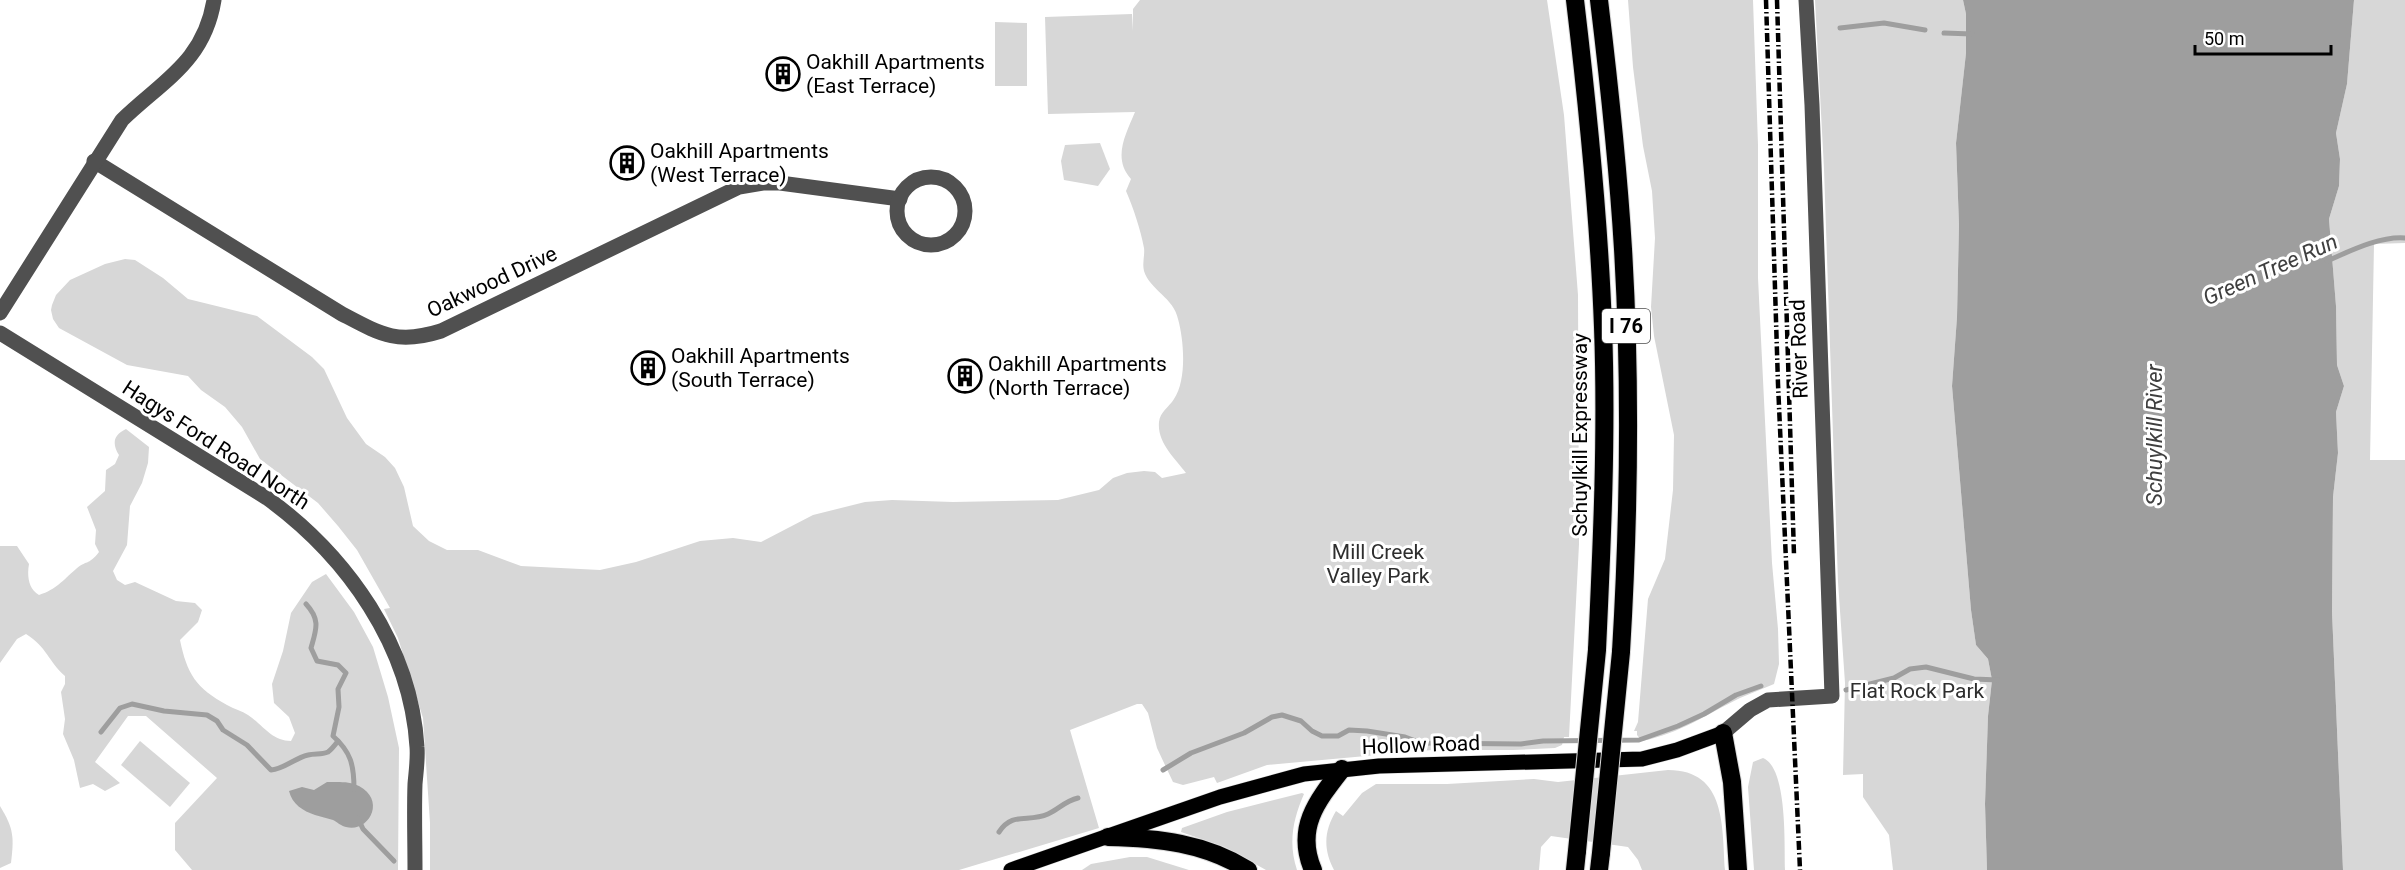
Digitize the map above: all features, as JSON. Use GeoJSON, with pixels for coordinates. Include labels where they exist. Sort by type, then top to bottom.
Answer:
{"type":"FeatureCollection","features":[{"type":"Feature","properties":{"kind":"highway","name":"Schuylkill Expressway"},"geometry":{"type":"LineString","coordinates":[[1575,0],[1593,165],[1603,329],[1604,466],[1597,650],[1575,870]]}},
{"type":"Feature","properties":{"kind":"highway","name":"I 76"},"geometry":{"type":"LineString","coordinates":[[1599,0],[1618,182],[1626,316],[1628,451],[1621,652],[1600,862]]}},
{"type":"Feature","properties":{"kind":"highway"},"geometry":{"type":"LineString","coordinates":[[1723,733],[1732,782],[1738,870]]}},
{"type":"Feature","properties":{"kind":"highway"},"geometry":{"type":"LineString","coordinates":[[1312,870],[1305,838],[1309,819],[1318,799],[1341,769]]}},
{"type":"Feature","properties":{"kind":"highway"},"geometry":{"type":"LineString","coordinates":[[1108,837],[1152,838],[1178,842],[1207,850],[1248,870]]}},
{"type":"Feature","properties":{"kind":"main road","name":"Hollow Road"},"geometry":{"type":"LineString","coordinates":[[1011,870],[1034,866],[1108,837],[1258,786],[1304,774],[1379,766],[1642,759],[1677,750],[1723,733]]}},
{"type":"Feature","properties":{"kind":"street"},"geometry":{"type":"LineString","coordinates":[[0,313],[122,120],[183,66],[201,39],[214,0]]}},
{"type":"Feature","properties":{"kind":"street","name":"River Road"},"geometry":{"type":"LineString","coordinates":[[1806,0],[1812,105],[1832,696]]}},
{"type":"Feature","properties":{"kind":"street","name":"Oakwood Drive"},"geometry":{"type":"LineString","coordinates":[[94,161],[342,314],[372,329],[393,337],[407,339],[441,331],[739,187],[780,183],[900,199]]}},
{"type":"Feature","properties":{"kind":"street"},"geometry":{"type":"LineString","coordinates":[[939,178],[948,182],[961,195],[965,213],[963,223],[950,240],[940,244],[919,243],[903,229],[898,219],[900,199],[913,183],[939,178]]}},
{"type":"Feature","properties":{"kind":"street","name":"Hagys Ford Road North"},"geometry":{"type":"LineString","coordinates":[[0,333],[267,498],[294,517],[350,577],[367,600],[384,631],[400,669],[411,706],[418,748],[415,870]]}},
{"type":"Feature","properties":{"kind":"street","name":"Hollow Road"},"geometry":{"type":"LineString","coordinates":[[1723,733],[1750,710],[1768,700],[1832,696]]}},
{"type":"Feature","properties":{"kind":"green space","name":"Mill Creek Valley Park"},"geometry":{"type":"Polygon","coordinates":[[[1140,0],[1547,0],[1564,115],[1578,295],[1579,544],[1569,737],[1564,737],[1562,745],[1555,748],[1513,750],[1432,750],[1267,765],[1217,783],[1214,777],[1183,785],[1173,782],[1157,748],[1148,713],[1142,704],[1137,704],[1070,730],[1099,828],[959,870],[430,870],[430,823],[423,718],[398,638],[384,609],[390,608],[357,550],[318,503],[260,459],[242,427],[225,407],[201,390],[188,376],[127,365],[59,328],[53,319],[51,310],[56,295],[70,280],[105,264],[125,259],[135,260],[163,278],[188,299],[257,316],[312,357],[324,369],[347,418],[366,444],[385,457],[395,468],[404,487],[413,526],[429,541],[447,550],[478,550],[521,566],[600,570],[636,562],[700,541],[733,538],[761,542],[813,515],[865,502],[1058,500],[1099,490],[1113,478],[1127,473],[1155,472],[1162,478],[1186,473],[1168,450],[1159,430],[1161,415],[1174,399],[1181,381],[1183,349],[1176,312],[1151,284],[1144,271],[1142,241],[1126,191],[1131,179],[1122,163],[1122,146],[1135,112],[1048,114],[1045,17],[1132,14],[1133,31],[1133,9],[1140,0]]]}},
{"type":"Feature","properties":{"kind":"green space"},"geometry":{"type":"Polygon","coordinates":[[[1628,0],[1753,0],[1758,145],[1758,278],[1779,664],[1774,684],[1740,698],[1681,728],[1642,741],[1637,731],[1634,731],[1638,722],[1648,599],[1665,559],[1673,490],[1674,435],[1654,336],[1651,307],[1655,238],[1652,191],[1643,146],[1633,67],[1628,0]]]}},
{"type":"Feature","properties":{"kind":"green space","name":"Flat Rock Park"},"geometry":{"type":"Polygon","coordinates":[[[1815,0],[1963,0],[1966,14],[1966,53],[1956,143],[1959,225],[1957,317],[1952,386],[1971,610],[1976,645],[1988,659],[1992,680],[1988,716],[1985,804],[1987,870],[1893,870],[1889,835],[1863,797],[1863,774],[1843,775],[1845,683],[1838,582],[1824,169],[1815,0]]]}},
{"type":"Feature","properties":{"kind":"green space"},"geometry":{"type":"Polygon","coordinates":[[[2354,0],[2405,0],[2405,243],[2374,244],[2370,460],[2405,460],[2405,870],[2343,870],[2332,612],[2333,497],[2338,453],[2336,412],[2344,386],[2337,365],[2336,306],[2329,219],[2339,186],[2340,159],[2336,133],[2347,84],[2354,0]]]}},
{"type":"Feature","properties":{"kind":"green space"},"geometry":{"type":"Polygon","coordinates":[[[995,22],[1027,23],[1027,86],[995,86],[995,22]]]}},
{"type":"Feature","properties":{"kind":"green space"},"geometry":{"type":"Polygon","coordinates":[[[1100,143],[1110,169],[1098,186],[1064,180],[1061,161],[1065,145],[1100,143]]]}},
{"type":"Feature","properties":{"kind":"green space"},"geometry":{"type":"Polygon","coordinates":[[[126,429],[149,447],[148,463],[142,483],[130,506],[127,545],[113,571],[117,580],[125,585],[135,582],[176,601],[195,603],[202,610],[198,622],[180,640],[194,679],[216,699],[248,715],[278,738],[291,741],[295,733],[289,717],[274,703],[272,684],[283,651],[291,613],[312,582],[326,574],[354,612],[373,647],[388,697],[399,748],[398,870],[192,870],[175,850],[175,823],[217,778],[146,716],[128,716],[95,762],[120,783],[105,791],[93,784],[80,788],[74,760],[63,734],[65,719],[61,692],[65,684],[65,676],[39,644],[26,634],[17,639],[0,663],[0,546],[17,546],[29,564],[30,585],[39,595],[55,587],[79,566],[92,559],[99,552],[95,544],[96,530],[87,507],[105,491],[106,470],[115,464],[119,455],[115,447],[116,437],[126,429]]]}},
{"type":"Feature","properties":{"kind":"green space"},"geometry":{"type":"Polygon","coordinates":[[[140,741],[190,783],[170,807],[121,765],[140,741]]]}},
{"type":"Feature","properties":{"kind":"green space"},"geometry":{"type":"Polygon","coordinates":[[[1763,758],[1771,765],[1777,776],[1781,792],[1785,870],[1754,870],[1748,787],[1753,762],[1763,758]]]}},
{"type":"Feature","properties":{"kind":"green space"},"geometry":{"type":"Polygon","coordinates":[[[1668,770],[1687,773],[1701,780],[1711,791],[1718,804],[1721,820],[1725,870],[1642,870],[1628,847],[1551,836],[1541,847],[1539,870],[1334,870],[1328,855],[1327,833],[1336,811],[1343,816],[1362,793],[1376,784],[1447,784],[1534,779],[1558,782],[1668,770]]]}},
{"type":"Feature","properties":{"kind":"green space"},"geometry":{"type":"Polygon","coordinates":[[[1304,794],[1297,813],[1292,841],[1297,870],[1266,870],[1225,847],[1181,832],[1182,828],[1227,812],[1304,794]]]}},
{"type":"Feature","properties":{"kind":"green space"},"geometry":{"type":"Polygon","coordinates":[[[0,806],[8,821],[13,840],[11,863],[0,868],[0,806]]]}},
{"type":"Feature","properties":{"kind":"green space"},"geometry":{"type":"Polygon","coordinates":[[[1130,857],[1147,857],[1189,870],[1082,870],[1091,864],[1130,857]]]}},
{"type":"Feature","properties":{"kind":"water","name":"Schuylkill River"},"geometry":{"type":"Polygon","coordinates":[[[1963,0],[2354,0],[2347,84],[2336,133],[2340,159],[2339,186],[2329,219],[2336,306],[2337,365],[2344,386],[2336,412],[2338,453],[2333,497],[2332,612],[2343,870],[1987,870],[1985,804],[1988,716],[1992,680],[1988,659],[1976,645],[1971,610],[1952,386],[1957,317],[1959,225],[1956,143],[1966,53],[1966,14],[1963,0]]]}},
{"type":"Feature","properties":{"kind":"water"},"geometry":{"type":"Polygon","coordinates":[[[327,782],[352,783],[367,792],[373,807],[367,821],[354,828],[315,815],[295,803],[289,791],[302,787],[314,790],[327,782]]]}},
{"type":"Feature","properties":{"kind":"waterway"},"geometry":{"type":"LineString","coordinates":[[1840,28],[1884,23],[1925,30]]}},
{"type":"Feature","properties":{"kind":"waterway"},"geometry":{"type":"LineString","coordinates":[[1944,33],[1972,34]]}},
{"type":"Feature","properties":{"kind":"waterway","name":"Green Tree Run"},"geometry":{"type":"LineString","coordinates":[[2327,261],[2375,242],[2405,238]]}},
{"type":"Feature","properties":{"kind":"waterway"},"geometry":{"type":"LineString","coordinates":[[306,604],[314,615],[316,625],[311,648],[317,661],[338,665],[346,673],[338,689],[339,707],[333,736],[348,753],[354,789]]}},
{"type":"Feature","properties":{"kind":"waterway"},"geometry":{"type":"LineString","coordinates":[[1846,690],[1894,678],[1910,669],[1926,667],[1974,679],[1998,680]]}},
{"type":"Feature","properties":{"kind":"waterway"},"geometry":{"type":"LineString","coordinates":[[1163,770],[1191,753],[1244,733],[1272,717],[1282,715],[1301,721],[1322,736],[1338,736],[1349,730],[1367,731],[1405,737],[1421,743],[1521,744],[1543,741],[1639,740],[1678,726],[1736,695],[1761,686]]}},
{"type":"Feature","properties":{"kind":"waterway"},"geometry":{"type":"LineString","coordinates":[[101,732],[120,708],[132,704],[164,711],[207,715],[217,721],[223,730],[247,745],[271,770],[303,756],[328,752],[338,741]]}},
{"type":"Feature","properties":{"kind":"waterway"},"geometry":{"type":"LineString","coordinates":[[999,832],[1015,819],[1048,814],[1078,798]]}},
{"type":"Feature","properties":{"kind":"waterway"},"geometry":{"type":"LineString","coordinates":[[358,818],[363,829],[394,861]]}},
{"type":"Feature","properties":{"kind":"railway"},"geometry":{"type":"LineString","coordinates":[[1766,0],[1778,384],[1800,870]]}},
{"type":"Feature","properties":{"kind":"railway"},"geometry":{"type":"LineString","coordinates":[[1777,0],[1794,555]]}},
{"type":"Feature","properties":{"kind":"place","name":"Oakhill Apartments (East Terrace)"},"geometry":{"type":"Point","coordinates":[783,74]}},
{"type":"Feature","properties":{"kind":"place","name":"Oakhill Apartments (West Terrace)"},"geometry":{"type":"Point","coordinates":[627,163]}},
{"type":"Feature","properties":{"kind":"place","name":"Oakhill Apartments (South Terrace)"},"geometry":{"type":"Point","coordinates":[648,368]}},
{"type":"Feature","properties":{"kind":"place","name":"Oakhill Apartments (North Terrace)"},"geometry":{"type":"Point","coordinates":[965,376]}}]}
